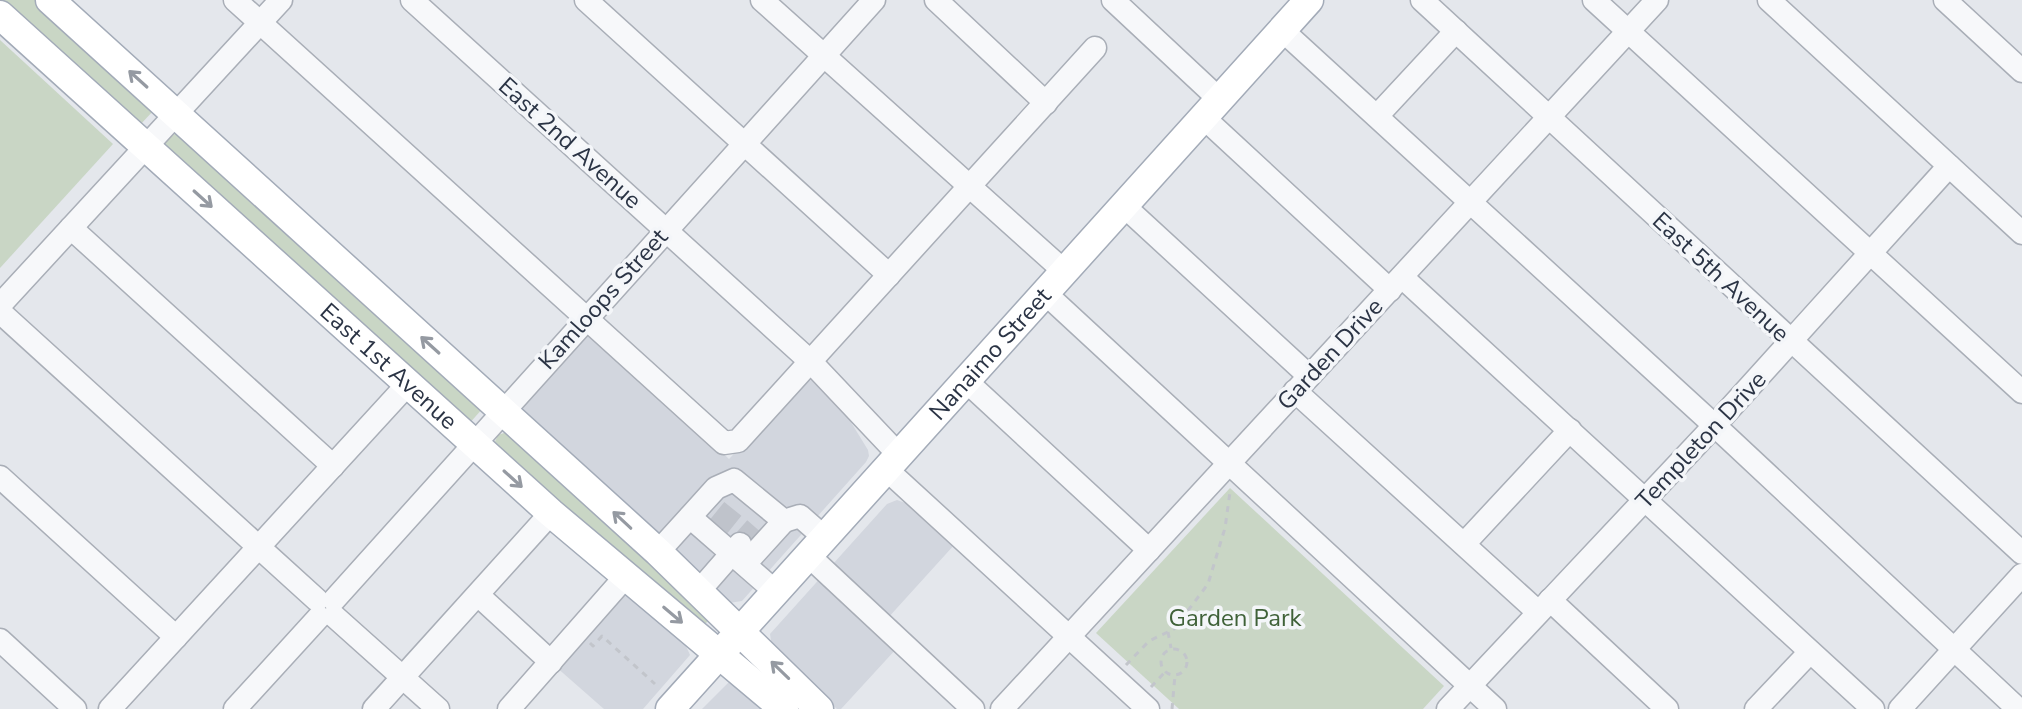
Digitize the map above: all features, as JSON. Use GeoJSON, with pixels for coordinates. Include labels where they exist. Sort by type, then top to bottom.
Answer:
{"type":"FeatureCollection","features":[{"type":"Feature","properties":{"kind":"main road","name":"East 1st Avenue"},"geometry":{"type":"LineString","coordinates":[[50,0],[658,552],[819,709]]}},
{"type":"Feature","properties":{"kind":"main road","name":"Nanaimo Street"},"geometry":{"type":"LineString","coordinates":[[670,709],[1309,0]]}},
{"type":"Feature","properties":{"kind":"main road","name":"East 1st Avenue"},"geometry":{"type":"LineString","coordinates":[[0,15],[551,513],[784,709]]}},
{"type":"Feature","properties":{"kind":"street"},"geometry":{"type":"LineString","coordinates":[[235,0],[724,443],[738,441],[1095,48]]}},
{"type":"Feature","properties":{"kind":"street"},"geometry":{"type":"LineString","coordinates":[[0,305],[281,0]]}},
{"type":"Feature","properties":{"kind":"street","name":"East 2nd Avenue"},"geometry":{"type":"LineString","coordinates":[[412,0],[811,362],[893,462],[1069,636],[1149,699]]}},
{"type":"Feature","properties":{"kind":"street"},"geometry":{"type":"LineString","coordinates":[[586,0],[745,141],[889,275]]}},
{"type":"Feature","properties":{"kind":"street"},"geometry":{"type":"LineString","coordinates":[[762,0],[1064,271]]}},
{"type":"Feature","properties":{"kind":"street","name":"Kamloops Street"},"geometry":{"type":"LineString","coordinates":[[235,709],[874,0]]}},
{"type":"Feature","properties":{"kind":"street"},"geometry":{"type":"LineString","coordinates":[[936,0],[1046,103]]}},
{"type":"Feature","properties":{"kind":"street","name":"East 5th Avenue"},"geometry":{"type":"LineString","coordinates":[[1422,0],[2022,553]]}},
{"type":"Feature","properties":{"kind":"street"},"geometry":{"type":"LineString","coordinates":[[1594,0],[2022,392]]}},
{"type":"Feature","properties":{"kind":"street","name":"Garden Drive"},"geometry":{"type":"LineString","coordinates":[[1002,709],[1657,0]]}},
{"type":"Feature","properties":{"kind":"street"},"geometry":{"type":"LineString","coordinates":[[1769,0],[2022,233]]}},
{"type":"Feature","properties":{"kind":"street"},"geometry":{"type":"LineString","coordinates":[[1945,0],[2022,71]]}},
{"type":"Feature","properties":{"kind":"street"},"geometry":{"type":"LineString","coordinates":[[1125,4],[1211,108],[1396,283],[1570,430],[1873,709]]}},
{"type":"Feature","properties":{"kind":"street"},"geometry":{"type":"LineString","coordinates":[[1282,30],[1715,425],[2018,709]]}},
{"type":"Feature","properties":{"kind":"street"},"geometry":{"type":"LineString","coordinates":[[1377,116],[1456,31]]}},
{"type":"Feature","properties":{"kind":"street","name":"Templeton Drive"},"geometry":{"type":"LineString","coordinates":[[1448,709],[1715,425],[1949,166]]}},
{"type":"Feature","properties":{"kind":"street"},"geometry":{"type":"LineString","coordinates":[[1123,205],[1464,544],[1667,709]]}},
{"type":"Feature","properties":{"kind":"street"},"geometry":{"type":"LineString","coordinates":[[71,228],[333,466]]}},
{"type":"Feature","properties":{"kind":"street"},"geometry":{"type":"LineString","coordinates":[[1045,293],[1495,709]]}},
{"type":"Feature","properties":{"kind":"street"},"geometry":{"type":"LineString","coordinates":[[0,312],[438,709]]}},
{"type":"Feature","properties":{"kind":"street"},"geometry":{"type":"LineString","coordinates":[[966,381],[1149,550]]}},
{"type":"Feature","properties":{"kind":"street"},"geometry":{"type":"LineString","coordinates":[[110,709],[407,385]]}},
{"type":"Feature","properties":{"kind":"street"},"geometry":{"type":"LineString","coordinates":[[1464,544],[1570,430]]}},
{"type":"Feature","properties":{"kind":"street"},"geometry":{"type":"LineString","coordinates":[[0,477],[176,637]]}},
{"type":"Feature","properties":{"kind":"street"},"geometry":{"type":"LineString","coordinates":[[658,552],[716,488],[734,480],[744,496],[772,517],[800,516],[817,547],[973,709]]}},
{"type":"Feature","properties":{"kind":"street"},"geometry":{"type":"LineString","coordinates":[[374,709],[551,513]]}},
{"type":"Feature","properties":{"kind":"street"},"geometry":{"type":"LineString","coordinates":[[690,517],[715,530],[776,592]]}},
{"type":"Feature","properties":{"kind":"street"},"geometry":{"type":"LineString","coordinates":[[699,591],[740,554],[772,517]]}},
{"type":"Feature","properties":{"kind":"street"},"geometry":{"type":"LineString","coordinates":[[1900,709],[2022,575]]}},
{"type":"Feature","properties":{"kind":"street"},"geometry":{"type":"LineString","coordinates":[[509,709],[626,576]]}},
{"type":"Feature","properties":{"kind":"street"},"geometry":{"type":"LineString","coordinates":[[478,595],[551,662]]}},
{"type":"Feature","properties":{"kind":"street"},"geometry":{"type":"LineString","coordinates":[[0,640],[75,709]]}},
{"type":"Feature","properties":{"kind":"street"},"geometry":{"type":"LineString","coordinates":[[1756,709],[1810,652]]}},
{"type":"Feature","properties":{"kind":"path"},"geometry":{"type":"LineString","coordinates":[[1125,665],[1149,641],[1174,629],[1208,584],[1225,528],[1230,488]]}},
{"type":"Feature","properties":{"kind":"path"},"geometry":{"type":"LineString","coordinates":[[1168,632],[1171,649]]}},
{"type":"Feature","properties":{"kind":"path"},"geometry":{"type":"LineString","coordinates":[[593,646],[602,636],[655,684]]}},
{"type":"Feature","properties":{"kind":"path"},"geometry":{"type":"LineString","coordinates":[[1171,649],[1180,650],[1187,660],[1186,669],[1175,675],[1165,672],[1161,665],[1162,657],[1171,649]]}},
{"type":"Feature","properties":{"kind":"path"},"geometry":{"type":"LineString","coordinates":[[1149,699],[1165,672]]}},
{"type":"Feature","properties":{"kind":"path"},"geometry":{"type":"LineString","coordinates":[[1172,709],[1175,675]]}},
{"type":"Feature","properties":{"kind":"shaded area"},"geometry":{"type":"Polygon","coordinates":[[[588,334],[602,339],[729,459],[800,385],[811,380],[849,419],[868,450],[866,462],[742,601],[729,603],[522,412],[588,334]]]}},
{"type":"Feature","properties":{"kind":"shaded area"},"geometry":{"type":"Polygon","coordinates":[[[897,500],[911,505],[955,544],[877,630],[897,648],[841,709],[837,709],[772,647],[770,634],[887,504],[897,500]]]}},
{"type":"Feature","properties":{"kind":"shaded area"},"geometry":{"type":"Polygon","coordinates":[[[626,591],[686,646],[690,655],[643,709],[604,709],[555,666],[626,591]]]}},
{"type":"Feature","properties":{"kind":"shaded area"},"geometry":{"type":"Polygon","coordinates":[[[731,680],[772,709],[702,709],[731,680]]]}},
{"type":"Feature","properties":{"kind":"green space"},"geometry":{"type":"Polygon","coordinates":[[[0,0],[36,0],[155,109],[138,127],[0,4],[0,0]]]}},
{"type":"Feature","properties":{"kind":"green space"},"geometry":{"type":"Polygon","coordinates":[[[0,40],[113,144],[0,268],[0,40]]]}},
{"type":"Feature","properties":{"kind":"green space"},"geometry":{"type":"Polygon","coordinates":[[[176,133],[484,407],[467,426],[165,147],[165,142],[176,133]]]}},
{"type":"Feature","properties":{"kind":"green space"},"geometry":{"type":"Polygon","coordinates":[[[507,432],[711,618],[705,624],[604,544],[494,444],[498,435],[507,432]]]}},
{"type":"Feature","properties":{"kind":"green space","name":"Garden Park"},"geometry":{"type":"Polygon","coordinates":[[[1230,488],[1444,686],[1423,709],[1179,709],[1096,633],[1230,488]]]}},
{"type":"Feature","properties":{"kind":"tunnel"},"geometry":{"type":"LineString","coordinates":[[719,526],[740,500]]}},
{"type":"Feature","properties":{"kind":"tunnel"},"geometry":{"type":"LineString","coordinates":[[741,544],[763,519]]}}]}
